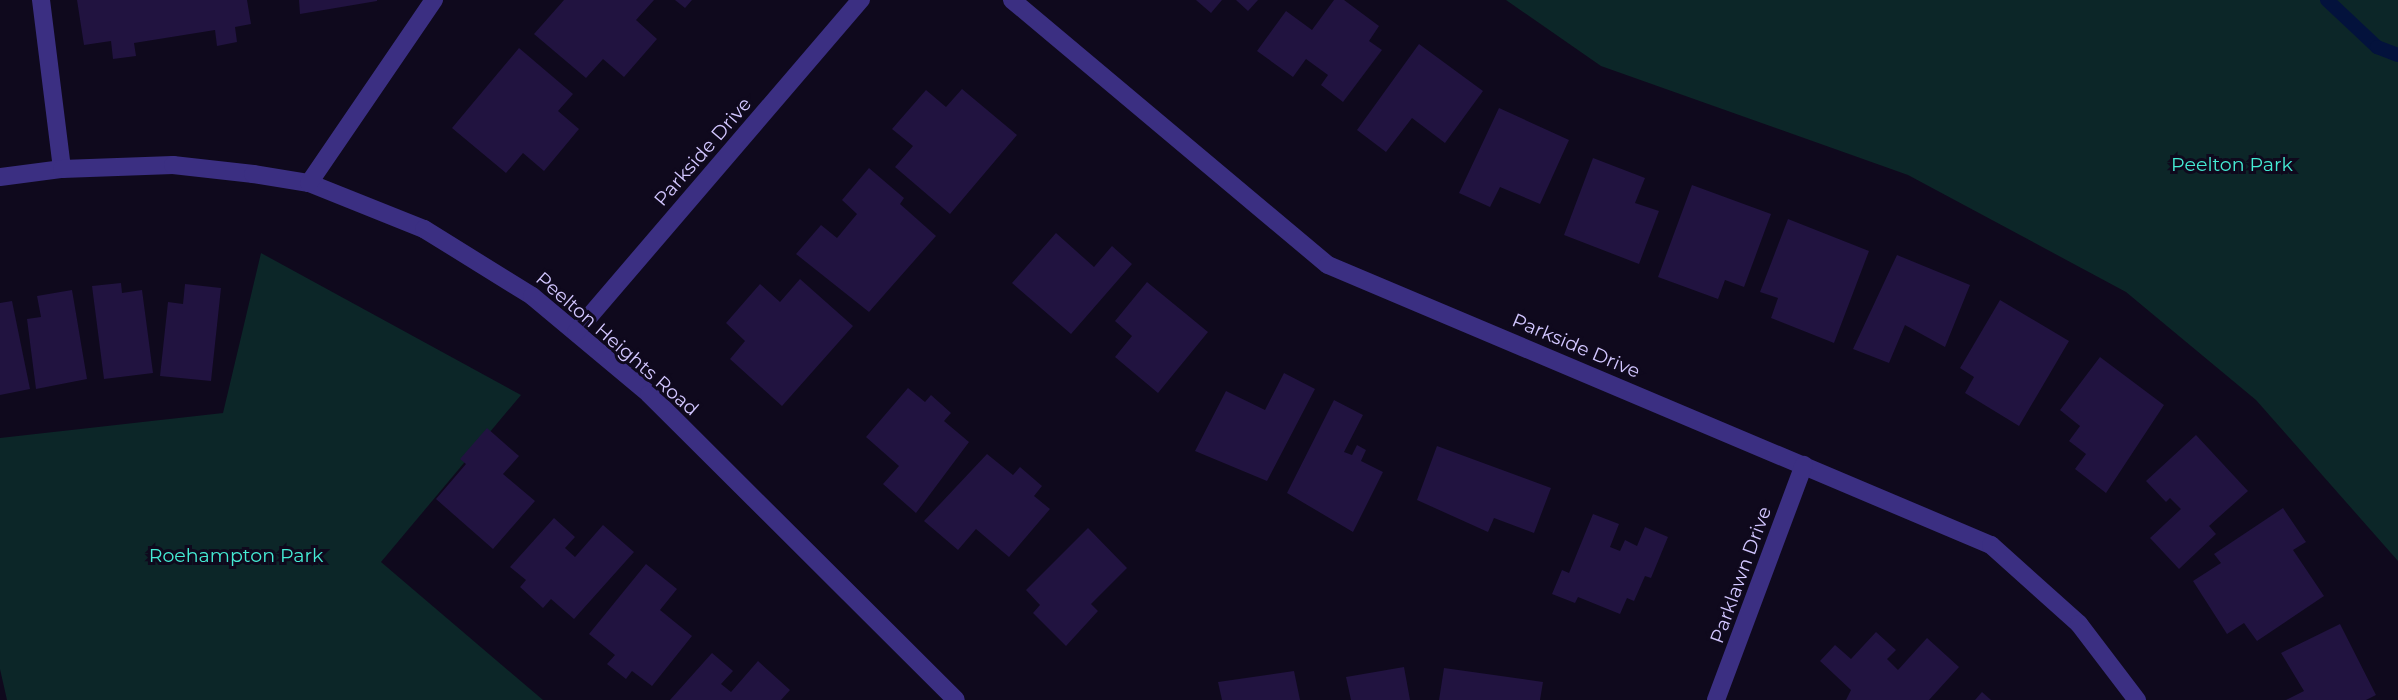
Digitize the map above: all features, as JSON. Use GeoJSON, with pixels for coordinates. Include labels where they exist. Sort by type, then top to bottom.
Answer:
{"type":"FeatureCollection","features":[{"type":"Feature","properties":{"kind":"street"},"geometry":{"type":"LineString","coordinates":[[41,0],[62,169]]}},
{"type":"Feature","properties":{"kind":"street"},"geometry":{"type":"LineString","coordinates":[[309,183],[434,0]]}},
{"type":"Feature","properties":{"kind":"street","name":"Parkside Drive"},"geometry":{"type":"LineString","coordinates":[[576,332],[861,0]]}},
{"type":"Feature","properties":{"kind":"street","name":"Parkside Drive"},"geometry":{"type":"LineString","coordinates":[[1012,0],[1328,265],[1991,545],[2079,624],[2137,700]]}},
{"type":"Feature","properties":{"kind":"street","name":"Peelton Heights Road"},"geometry":{"type":"LineString","coordinates":[[0,177],[62,169],[173,165],[309,183],[424,229],[509,281],[576,332],[649,394],[956,700]]}},
{"type":"Feature","properties":{"kind":"street","name":"Parklawn Drive"},"geometry":{"type":"LineString","coordinates":[[1716,700],[1804,465]]}},
{"type":"Feature","properties":{"kind":"green space","name":"Peelton Park"},"geometry":{"type":"Polygon","coordinates":[[[1506,0],[2398,0],[2398,561],[2256,400],[2126,292],[1908,175],[1601,66],[1506,0]]]}},
{"type":"Feature","properties":{"kind":"green space","name":"Roehampton Park"},"geometry":{"type":"Polygon","coordinates":[[[261,253],[521,395],[381,562],[543,700],[7,700],[0,669],[0,438],[223,413],[261,253]]]}},
{"type":"Feature","properties":{"kind":"building"},"geometry":{"type":"Polygon","coordinates":[[[77,0],[247,0],[251,24],[235,27],[237,42],[217,46],[215,30],[134,43],[136,56],[113,59],[111,41],[84,45],[77,0]]]}},
{"type":"Feature","properties":{"kind":"building"},"geometry":{"type":"Polygon","coordinates":[[[299,0],[377,0],[377,1],[300,14],[299,0]]]}},
{"type":"Feature","properties":{"kind":"building"},"geometry":{"type":"Polygon","coordinates":[[[564,0],[654,0],[636,20],[657,39],[624,77],[603,59],[586,78],[534,34],[564,0]]]}},
{"type":"Feature","properties":{"kind":"building"},"geometry":{"type":"Polygon","coordinates":[[[675,0],[692,0],[685,8],[675,0]]]}},
{"type":"Feature","properties":{"kind":"building"},"geometry":{"type":"Polygon","coordinates":[[[1196,0],[1222,0],[1211,13],[1196,0]]]}},
{"type":"Feature","properties":{"kind":"building"},"geometry":{"type":"Polygon","coordinates":[[[1236,0],[1258,0],[1248,11],[1236,0]]]}},
{"type":"Feature","properties":{"kind":"building"},"geometry":{"type":"Polygon","coordinates":[[[1334,0],[1344,0],[1379,26],[1369,41],[1382,50],[1343,102],[1321,85],[1328,75],[1306,59],[1293,77],[1257,51],[1286,11],[1312,30],[1334,0]]]}},
{"type":"Feature","properties":{"kind":"building"},"geometry":{"type":"Polygon","coordinates":[[[1419,44],[1483,91],[1445,143],[1412,118],[1386,152],[1357,130],[1419,44]]]}},
{"type":"Feature","properties":{"kind":"building"},"geometry":{"type":"Polygon","coordinates":[[[519,48],[573,94],[558,111],[579,129],[544,171],[523,153],[506,173],[452,128],[519,48]]]}},
{"type":"Feature","properties":{"kind":"building"},"geometry":{"type":"Polygon","coordinates":[[[962,89],[1017,135],[950,214],[895,167],[913,146],[892,129],[926,90],[946,107],[962,89]]]}},
{"type":"Feature","properties":{"kind":"building"},"geometry":{"type":"Polygon","coordinates":[[[1499,108],[1569,140],[1540,204],[1500,187],[1490,207],[1459,193],[1499,108]]]}},
{"type":"Feature","properties":{"kind":"building"},"geometry":{"type":"Polygon","coordinates":[[[1593,158],[1645,178],[1635,203],[1659,211],[1639,264],[1564,235],[1593,158]]]}},
{"type":"Feature","properties":{"kind":"building"},"geometry":{"type":"Polygon","coordinates":[[[869,168],[904,198],[900,204],[936,236],[869,312],[796,254],[821,225],[837,238],[857,214],[842,200],[869,168]]]}},
{"type":"Feature","properties":{"kind":"building"},"geometry":{"type":"Polygon","coordinates":[[[1692,185],[1771,214],[1744,287],[1725,280],[1718,299],[1658,277],[1692,185]]]}},
{"type":"Feature","properties":{"kind":"building"},"geometry":{"type":"Polygon","coordinates":[[[1788,219],[1869,251],[1834,343],[1771,318],[1778,298],[1760,292],[1788,219]]]}},
{"type":"Feature","properties":{"kind":"building"},"geometry":{"type":"Polygon","coordinates":[[[1056,233],[1094,267],[1112,246],[1132,264],[1071,334],[1012,283],[1056,233]]]}},
{"type":"Feature","properties":{"kind":"building"},"geometry":{"type":"Polygon","coordinates":[[[1897,255],[1970,285],[1945,347],[1905,325],[1889,363],[1853,349],[1897,255]]]}},
{"type":"Feature","properties":{"kind":"building"},"geometry":{"type":"Polygon","coordinates":[[[800,279],[853,326],[782,406],[730,359],[745,341],[726,323],[760,284],[780,302],[800,279]]]}},
{"type":"Feature","properties":{"kind":"building"},"geometry":{"type":"Polygon","coordinates":[[[1147,282],[1208,332],[1158,393],[1115,357],[1132,336],[1115,321],[1147,282]]]}},
{"type":"Feature","properties":{"kind":"building"},"geometry":{"type":"Polygon","coordinates":[[[121,283],[122,293],[142,290],[153,373],[104,379],[92,286],[121,283]]]}},
{"type":"Feature","properties":{"kind":"building"},"geometry":{"type":"Polygon","coordinates":[[[185,284],[221,288],[211,381],[160,376],[168,302],[183,304],[185,284]]]}},
{"type":"Feature","properties":{"kind":"building"},"geometry":{"type":"Polygon","coordinates":[[[72,290],[87,379],[36,389],[27,319],[41,317],[37,296],[72,290]]]}},
{"type":"Feature","properties":{"kind":"building"},"geometry":{"type":"Polygon","coordinates":[[[2000,300],[2069,341],[2019,426],[1965,393],[1974,377],[1960,368],[2000,300]]]}},
{"type":"Feature","properties":{"kind":"building"},"geometry":{"type":"Polygon","coordinates":[[[12,301],[30,389],[0,395],[0,303],[12,301]]]}},
{"type":"Feature","properties":{"kind":"building"},"geometry":{"type":"Polygon","coordinates":[[[2100,357],[2164,405],[2106,493],[2075,469],[2086,454],[2069,441],[2080,426],[2060,410],[2100,357]]]}},
{"type":"Feature","properties":{"kind":"building"},"geometry":{"type":"Polygon","coordinates":[[[1284,373],[1315,389],[1267,481],[1195,451],[1226,391],[1265,410],[1284,373]]]}},
{"type":"Feature","properties":{"kind":"building"},"geometry":{"type":"Polygon","coordinates":[[[908,388],[925,402],[931,395],[951,413],[944,421],[969,442],[916,513],[883,484],[899,466],[866,437],[908,388]]]}},
{"type":"Feature","properties":{"kind":"building"},"geometry":{"type":"Polygon","coordinates":[[[1334,400],[1363,415],[1344,452],[1352,455],[1357,445],[1366,450],[1361,461],[1383,472],[1353,532],[1287,493],[1334,400]]]}},
{"type":"Feature","properties":{"kind":"building"},"geometry":{"type":"Polygon","coordinates":[[[487,428],[519,456],[503,474],[535,501],[493,549],[436,499],[466,464],[460,459],[487,428]]]}},
{"type":"Feature","properties":{"kind":"building"},"geometry":{"type":"Polygon","coordinates":[[[2196,435],[2248,491],[2209,526],[2216,534],[2179,569],[2150,538],[2181,509],[2170,498],[2166,502],[2146,481],[2196,435]]]}},
{"type":"Feature","properties":{"kind":"building"},"geometry":{"type":"Polygon","coordinates":[[[1437,446],[1551,488],[1534,533],[1494,518],[1488,532],[1417,500],[1437,446]]]}},
{"type":"Feature","properties":{"kind":"building"},"geometry":{"type":"Polygon","coordinates":[[[987,454],[1013,475],[1020,467],[1042,486],[1034,496],[1050,509],[1009,557],[976,529],[958,550],[924,521],[987,454]]]}},
{"type":"Feature","properties":{"kind":"building"},"geometry":{"type":"Polygon","coordinates":[[[2283,508],[2306,542],[2293,550],[2324,596],[2257,641],[2244,623],[2227,634],[2193,581],[2221,563],[2214,554],[2283,508]]]}},
{"type":"Feature","properties":{"kind":"building"},"geometry":{"type":"Polygon","coordinates":[[[1593,514],[1619,524],[1610,547],[1620,551],[1625,540],[1637,546],[1645,527],[1668,537],[1651,578],[1645,576],[1634,601],[1627,598],[1620,614],[1578,597],[1575,603],[1552,594],[1562,570],[1569,573],[1593,514]]]}},
{"type":"Feature","properties":{"kind":"building"},"geometry":{"type":"Polygon","coordinates":[[[554,518],[575,537],[565,548],[575,557],[603,525],[634,552],[574,619],[551,599],[543,608],[520,587],[526,580],[510,567],[554,518]]]}},
{"type":"Feature","properties":{"kind":"building"},"geometry":{"type":"Polygon","coordinates":[[[1088,528],[1127,568],[1091,604],[1098,611],[1066,646],[1033,613],[1040,605],[1026,590],[1088,528]]]}},
{"type":"Feature","properties":{"kind":"building"},"geometry":{"type":"Polygon","coordinates":[[[646,564],[677,589],[660,610],[692,636],[652,686],[632,671],[626,679],[607,664],[615,655],[589,634],[646,564]]]}},
{"type":"Feature","properties":{"kind":"building"},"geometry":{"type":"Polygon","coordinates":[[[2340,624],[2376,695],[2366,700],[2286,700],[2304,691],[2281,653],[2340,624]]]}},
{"type":"Feature","properties":{"kind":"building"},"geometry":{"type":"Polygon","coordinates":[[[1876,632],[1896,650],[1887,659],[1898,670],[1927,638],[1959,667],[1929,700],[1846,700],[1851,690],[1820,661],[1835,645],[1851,659],[1876,632]]]}},
{"type":"Feature","properties":{"kind":"building"},"geometry":{"type":"Polygon","coordinates":[[[712,653],[733,671],[721,684],[731,692],[758,661],[790,690],[781,700],[670,700],[712,653]]]}},
{"type":"Feature","properties":{"kind":"building"},"geometry":{"type":"Polygon","coordinates":[[[1404,667],[1410,700],[1351,700],[1346,677],[1404,667]]]}},
{"type":"Feature","properties":{"kind":"building"},"geometry":{"type":"Polygon","coordinates":[[[1444,668],[1543,682],[1540,700],[1439,700],[1444,668]]]}},
{"type":"Feature","properties":{"kind":"building"},"geometry":{"type":"Polygon","coordinates":[[[1294,671],[1300,700],[1222,700],[1218,682],[1294,671]]]}},
{"type":"Feature","properties":{"kind":"building"},"geometry":{"type":"Polygon","coordinates":[[[1982,692],[1991,700],[1975,700],[1982,692]]]}},
{"type":"Feature","properties":{"kind":"waterway"},"geometry":{"type":"LineString","coordinates":[[2327,0],[2377,47],[2398,55]]}}]}
